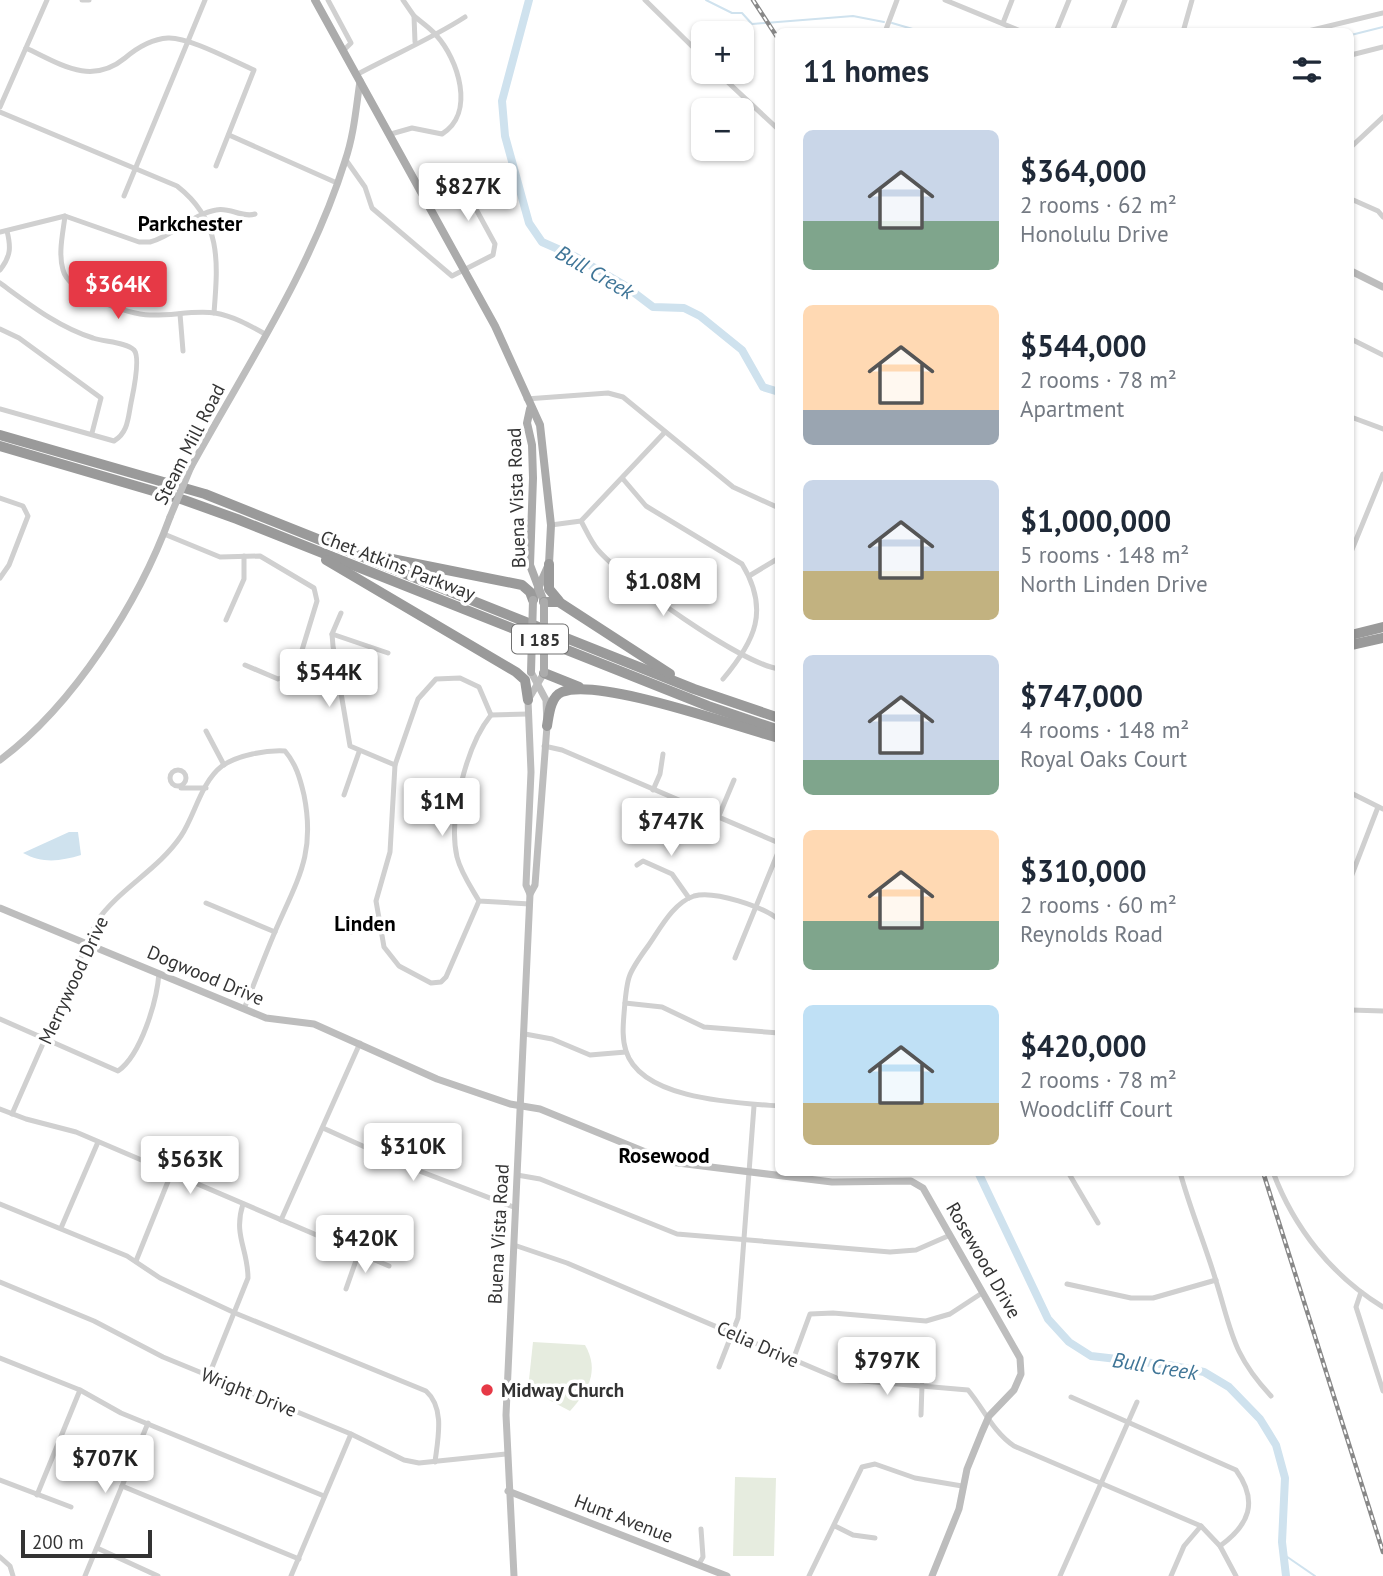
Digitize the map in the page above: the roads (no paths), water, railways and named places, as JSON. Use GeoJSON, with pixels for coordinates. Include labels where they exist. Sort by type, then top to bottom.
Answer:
{"type":"FeatureCollection","features":[{"type":"Feature","properties":{"kind":"highway","name":"Chet Atkins Parkway"},"geometry":{"type":"LineString","coordinates":[[0,435],[205,494],[694,689],[775,717]]}},
{"type":"Feature","properties":{"kind":"highway","name":"Chet Atkins Parkway"},"geometry":{"type":"LineString","coordinates":[[0,446],[184,500],[708,706],[775,729]]}},
{"type":"Feature","properties":{"kind":"highway"},"geometry":{"type":"LineString","coordinates":[[298,530],[372,555],[522,585],[538,601],[559,602]]}},
{"type":"Feature","properties":{"kind":"highway"},"geometry":{"type":"LineString","coordinates":[[302,545],[516,672],[525,680],[528,700]]}},
{"type":"Feature","properties":{"kind":"highway"},"geometry":{"type":"LineString","coordinates":[[549,565],[549,589],[559,602],[694,689]]}},
{"type":"Feature","properties":{"kind":"highway"},"geometry":{"type":"LineString","coordinates":[[1354,634],[1383,627]]}},
{"type":"Feature","properties":{"kind":"highway"},"geometry":{"type":"LineString","coordinates":[[1354,644],[1383,638]]}},
{"type":"Feature","properties":{"kind":"highway"},"geometry":{"type":"LineString","coordinates":[[541,678],[669,706],[775,737]]}},
{"type":"Feature","properties":{"kind":"highway"},"geometry":{"type":"LineString","coordinates":[[547,726],[552,702],[557,696],[562,692],[585,689]]}},
{"type":"Feature","properties":{"kind":"main road","name":"Buena Vista Road"},"geometry":{"type":"LineString","coordinates":[[316,0],[495,326],[530,409],[540,425],[551,525],[549,565],[538,586]]}},
{"type":"Feature","properties":{"kind":"main road","name":"Buena Vista Road"},"geometry":{"type":"LineString","coordinates":[[530,409],[527,423],[532,445],[533,478],[530,565],[538,586],[541,678]]}},
{"type":"Feature","properties":{"kind":"main road","name":"Buena Vista Road"},"geometry":{"type":"LineString","coordinates":[[531,672],[538,601]]}},
{"type":"Feature","properties":{"kind":"street"},"geometry":{"type":"LineString","coordinates":[[47,0],[0,109],[177,187],[191,198],[214,237],[218,261],[214,313]]}},
{"type":"Feature","properties":{"kind":"street"},"geometry":{"type":"LineString","coordinates":[[82,0],[89,0]]}},
{"type":"Feature","properties":{"kind":"street"},"geometry":{"type":"LineString","coordinates":[[124,196],[205,0]]}},
{"type":"Feature","properties":{"kind":"street"},"geometry":{"type":"LineString","coordinates":[[328,0],[351,43],[342,51]]}},
{"type":"Feature","properties":{"kind":"street"},"geometry":{"type":"LineString","coordinates":[[391,134],[412,128],[442,134],[456,121],[461,97],[456,68],[437,35],[414,16],[403,0]]}},
{"type":"Feature","properties":{"kind":"street"},"geometry":{"type":"LineString","coordinates":[[645,0],[691,45]]}},
{"type":"Feature","properties":{"kind":"street"},"geometry":{"type":"LineString","coordinates":[[886,28],[897,0]]}},
{"type":"Feature","properties":{"kind":"street"},"geometry":{"type":"LineString","coordinates":[[945,0],[1014,28]]}},
{"type":"Feature","properties":{"kind":"street"},"geometry":{"type":"LineString","coordinates":[[1003,23],[1013,0]]}},
{"type":"Feature","properties":{"kind":"street"},"geometry":{"type":"LineString","coordinates":[[1058,28],[1069,0]]}},
{"type":"Feature","properties":{"kind":"street"},"geometry":{"type":"LineString","coordinates":[[1114,28],[1125,0]]}},
{"type":"Feature","properties":{"kind":"street"},"geometry":{"type":"LineString","coordinates":[[1184,28],[1192,0]]}},
{"type":"Feature","properties":{"kind":"street"},"geometry":{"type":"LineString","coordinates":[[1321,28],[1383,13]]}},
{"type":"Feature","properties":{"kind":"street"},"geometry":{"type":"LineString","coordinates":[[414,16],[415,42]]}},
{"type":"Feature","properties":{"kind":"street"},"geometry":{"type":"LineString","coordinates":[[358,78],[415,42],[437,35],[465,17]]}},
{"type":"Feature","properties":{"kind":"street"},"geometry":{"type":"LineString","coordinates":[[26,48],[59,64],[92,73],[111,68],[154,40],[172,38],[254,70],[216,166]]}},
{"type":"Feature","properties":{"kind":"street"},"geometry":{"type":"LineString","coordinates":[[1354,54],[1383,47]]}},
{"type":"Feature","properties":{"kind":"street","name":"Steam Mill Road"},"geometry":{"type":"LineString","coordinates":[[0,760],[38,726],[79,679],[136,593],[191,467],[284,304],[337,183],[346,160],[356,111],[358,78]]}},
{"type":"Feature","properties":{"kind":"street"},"geometry":{"type":"LineString","coordinates":[[730,84],[775,126]]}},
{"type":"Feature","properties":{"kind":"street"},"geometry":{"type":"LineString","coordinates":[[356,111],[369,99]]}},
{"type":"Feature","properties":{"kind":"street"},"geometry":{"type":"LineString","coordinates":[[1354,144],[1383,117]]}},
{"type":"Feature","properties":{"kind":"street"},"geometry":{"type":"LineString","coordinates":[[229,135],[337,183]]}},
{"type":"Feature","properties":{"kind":"street"},"geometry":{"type":"LineString","coordinates":[[346,160],[366,187],[372,208],[390,227],[452,276],[493,255],[495,244],[464,187],[454,185],[425,198]]}},
{"type":"Feature","properties":{"kind":"street"},"geometry":{"type":"LineString","coordinates":[[1354,200],[1378,211],[1383,217]]}},
{"type":"Feature","properties":{"kind":"street"},"geometry":{"type":"LineString","coordinates":[[1378,211],[1383,204]]}},
{"type":"Feature","properties":{"kind":"street"},"geometry":{"type":"LineString","coordinates":[[0,270],[9,260],[11,246],[3,231],[65,216],[139,242],[150,242],[215,210],[232,210],[247,216],[255,214]]}},
{"type":"Feature","properties":{"kind":"street"},"geometry":{"type":"LineString","coordinates":[[65,216],[61,259],[70,284],[131,313],[214,313],[241,321],[265,334]]}},
{"type":"Feature","properties":{"kind":"street"},"geometry":{"type":"LineString","coordinates":[[1354,272],[1383,287]]}},
{"type":"Feature","properties":{"kind":"street"},"geometry":{"type":"LineString","coordinates":[[0,283],[48,317],[90,338],[135,351],[135,385],[122,436],[114,441],[0,410]]}},
{"type":"Feature","properties":{"kind":"street"},"geometry":{"type":"LineString","coordinates":[[180,314],[183,351]]}},
{"type":"Feature","properties":{"kind":"street"},"geometry":{"type":"LineString","coordinates":[[0,329],[19,338],[101,398],[92,433]]}},
{"type":"Feature","properties":{"kind":"street"},"geometry":{"type":"LineString","coordinates":[[1354,341],[1383,355]]}},
{"type":"Feature","properties":{"kind":"street"},"geometry":{"type":"LineString","coordinates":[[526,399],[608,393],[622,397],[733,487],[775,506]]}},
{"type":"Feature","properties":{"kind":"street"},"geometry":{"type":"LineString","coordinates":[[1354,418],[1383,429]]}},
{"type":"Feature","properties":{"kind":"street"},"geometry":{"type":"LineString","coordinates":[[551,525],[581,521],[666,432]]}},
{"type":"Feature","properties":{"kind":"street"},"geometry":{"type":"LineString","coordinates":[[1354,545],[1383,474]]}},
{"type":"Feature","properties":{"kind":"street"},"geometry":{"type":"LineString","coordinates":[[623,480],[646,506],[741,564],[749,576],[756,602],[749,647],[723,679]]}},
{"type":"Feature","properties":{"kind":"street"},"geometry":{"type":"LineString","coordinates":[[0,498],[23,506],[28,516],[9,565],[0,579]]}},
{"type":"Feature","properties":{"kind":"street"},"geometry":{"type":"LineString","coordinates":[[581,521],[597,549],[629,576],[742,656],[765,667],[775,668]]}},
{"type":"Feature","properties":{"kind":"street"},"geometry":{"type":"LineString","coordinates":[[164,534],[220,557],[260,556],[314,588],[317,601],[300,664],[295,673],[278,679],[245,665]]}},
{"type":"Feature","properties":{"kind":"street"},"geometry":{"type":"LineString","coordinates":[[226,620],[244,579],[244,556]]}},
{"type":"Feature","properties":{"kind":"street"},"geometry":{"type":"LineString","coordinates":[[749,576],[775,560]]}},
{"type":"Feature","properties":{"kind":"street"},"geometry":{"type":"LineString","coordinates":[[341,613],[332,634],[344,724],[350,746],[395,765]]}},
{"type":"Feature","properties":{"kind":"street"},"geometry":{"type":"LineString","coordinates":[[332,634],[388,653]]}},
{"type":"Feature","properties":{"kind":"street"},"geometry":{"type":"LineString","coordinates":[[300,664],[335,666]]}},
{"type":"Feature","properties":{"kind":"street","name":"Buena Vista Road"},"geometry":{"type":"LineString","coordinates":[[530,894],[535,885],[547,726],[541,678],[531,672]]}},
{"type":"Feature","properties":{"kind":"street"},"geometry":{"type":"LineString","coordinates":[[479,901],[446,977],[441,982],[421,979],[399,966],[384,947],[376,901],[390,852],[395,765],[418,699],[436,679],[460,678],[474,682],[484,693],[491,715]]}},
{"type":"Feature","properties":{"kind":"street","name":"Buena Vista Road"},"geometry":{"type":"LineString","coordinates":[[513,1576],[506,1454],[530,904],[526,885],[531,772],[528,700],[541,678]]}},
{"type":"Feature","properties":{"kind":"street"},"geometry":{"type":"LineString","coordinates":[[491,715],[528,714]]}},
{"type":"Feature","properties":{"kind":"street"},"geometry":{"type":"LineString","coordinates":[[479,901],[458,860],[458,797],[481,728],[491,715]]}},
{"type":"Feature","properties":{"kind":"street"},"geometry":{"type":"LineString","coordinates":[[206,731],[224,765],[252,755],[285,751],[294,761],[307,814],[307,855],[244,1009]]}},
{"type":"Feature","properties":{"kind":"street"},"geometry":{"type":"LineString","coordinates":[[544,746],[562,750],[775,841]]}},
{"type":"Feature","properties":{"kind":"street"},"geometry":{"type":"LineString","coordinates":[[344,795],[359,752]]}},
{"type":"Feature","properties":{"kind":"street"},"geometry":{"type":"LineString","coordinates":[[653,790],[660,774],[663,754]]}},
{"type":"Feature","properties":{"kind":"street","name":"Merrywood Drive"},"geometry":{"type":"LineString","coordinates":[[12,1114],[88,943],[110,902],[149,871],[181,836],[212,775],[224,765]]}},
{"type":"Feature","properties":{"kind":"street"},"geometry":{"type":"LineString","coordinates":[[718,818],[734,780]]}},
{"type":"Feature","properties":{"kind":"street"},"geometry":{"type":"LineString","coordinates":[[181,788],[206,788]]}},
{"type":"Feature","properties":{"kind":"street"},"geometry":{"type":"LineString","coordinates":[[1354,794],[1381,808],[1354,870]]}},
{"type":"Feature","properties":{"kind":"street"},"geometry":{"type":"LineString","coordinates":[[735,958],[775,860]]}},
{"type":"Feature","properties":{"kind":"street"},"geometry":{"type":"LineString","coordinates":[[637,865],[643,861],[671,874],[689,898]]}},
{"type":"Feature","properties":{"kind":"street"},"geometry":{"type":"LineString","coordinates":[[775,917],[768,911],[711,893],[689,898],[674,911],[634,963],[626,981],[623,1029],[626,1052],[653,1081],[687,1096],[754,1106],[775,1106]]}},
{"type":"Feature","properties":{"kind":"street"},"geometry":{"type":"LineString","coordinates":[[479,901],[530,904]]}},
{"type":"Feature","properties":{"kind":"street"},"geometry":{"type":"LineString","coordinates":[[206,903],[275,932]]}},
{"type":"Feature","properties":{"kind":"street","name":"Dogwood Drive"},"geometry":{"type":"LineString","coordinates":[[0,908],[267,1018],[314,1024],[360,1042],[437,1079],[521,1104]]}},
{"type":"Feature","properties":{"kind":"street"},"geometry":{"type":"LineString","coordinates":[[351,932],[378,924]]}},
{"type":"Feature","properties":{"kind":"street"},"geometry":{"type":"LineString","coordinates":[[0,1019],[118,1071],[130,1062],[158,995],[159,973]]}},
{"type":"Feature","properties":{"kind":"street"},"geometry":{"type":"LineString","coordinates":[[625,1003],[662,1007],[704,1027],[775,1033]]}},
{"type":"Feature","properties":{"kind":"street"},"geometry":{"type":"LineString","coordinates":[[1354,1010],[1383,1011]]}},
{"type":"Feature","properties":{"kind":"street"},"geometry":{"type":"LineString","coordinates":[[525,1034],[552,1039],[590,1055],[626,1052]]}},
{"type":"Feature","properties":{"kind":"street"},"geometry":{"type":"LineString","coordinates":[[281,1220],[360,1042]]}},
{"type":"Feature","properties":{"kind":"street","name":"Rosewood Drive"},"geometry":{"type":"LineString","coordinates":[[521,1104],[552,1113],[670,1163],[749,1174],[870,1184],[911,1181],[923,1188],[1020,1358],[1021,1374],[1014,1390],[989,1416],[962,1486],[959,1509],[932,1576]]}},
{"type":"Feature","properties":{"kind":"street"},"geometry":{"type":"LineString","coordinates":[[719,1367],[733,1332],[741,1297],[754,1106]]}},
{"type":"Feature","properties":{"kind":"street"},"geometry":{"type":"LineString","coordinates":[[0,1108],[98,1142],[389,1266]]}},
{"type":"Feature","properties":{"kind":"street"},"geometry":{"type":"LineString","coordinates":[[323,1128],[409,1167],[516,1208]]}},
{"type":"Feature","properties":{"kind":"street"},"geometry":{"type":"LineString","coordinates":[[61,1228],[98,1142]]}},
{"type":"Feature","properties":{"kind":"street"},"geometry":{"type":"LineString","coordinates":[[136,1262],[171,1174]]}},
{"type":"Feature","properties":{"kind":"street"},"geometry":{"type":"LineString","coordinates":[[517,1175],[540,1179],[665,1231],[890,1252],[916,1250],[948,1236]]}},
{"type":"Feature","properties":{"kind":"street"},"geometry":{"type":"LineString","coordinates":[[1070,1176],[1098,1223]]}},
{"type":"Feature","properties":{"kind":"street"},"geometry":{"type":"LineString","coordinates":[[1181,1176],[1239,1355],[1248,1372],[1270,1396]]}},
{"type":"Feature","properties":{"kind":"street"},"geometry":{"type":"LineString","coordinates":[[1275,1176],[1290,1209],[1313,1245],[1361,1292],[1383,1307]]}},
{"type":"Feature","properties":{"kind":"street"},"geometry":{"type":"LineString","coordinates":[[0,1203],[136,1262],[170,1283],[235,1313],[426,1391],[436,1400],[438,1413],[435,1462]]}},
{"type":"Feature","properties":{"kind":"street"},"geometry":{"type":"LineString","coordinates":[[209,1375],[248,1278],[248,1265],[238,1232],[243,1204]]}},
{"type":"Feature","properties":{"kind":"street","name":"Celia Drive"},"geometry":{"type":"LineString","coordinates":[[514,1245],[554,1258],[839,1379],[859,1383],[968,1390],[989,1416],[993,1429],[1014,1446],[1201,1526],[1220,1546],[1236,1576]]}},
{"type":"Feature","properties":{"kind":"street"},"geometry":{"type":"LineString","coordinates":[[346,1289],[359,1252]]}},
{"type":"Feature","properties":{"kind":"street"},"geometry":{"type":"LineString","coordinates":[[1067,1284],[1131,1298],[1153,1298],[1216,1280]]}},
{"type":"Feature","properties":{"kind":"street","name":"Wright Drive"},"geometry":{"type":"LineString","coordinates":[[0,1282],[65,1308],[147,1350],[351,1434],[404,1460],[419,1463],[506,1454]]}},
{"type":"Feature","properties":{"kind":"street"},"geometry":{"type":"LineString","coordinates":[[1361,1292],[1356,1307],[1383,1391]]}},
{"type":"Feature","properties":{"kind":"street"},"geometry":{"type":"LineString","coordinates":[[793,1360],[810,1314],[833,1313],[926,1321],[950,1314],[982,1293]]}},
{"type":"Feature","properties":{"kind":"street"},"geometry":{"type":"LineString","coordinates":[[0,1359],[80,1390],[148,1423],[324,1496]]}},
{"type":"Feature","properties":{"kind":"street"},"geometry":{"type":"LineString","coordinates":[[921,1415],[922,1385]]}},
{"type":"Feature","properties":{"kind":"street"},"geometry":{"type":"LineString","coordinates":[[37,1495],[80,1390]]}},
{"type":"Feature","properties":{"kind":"street"},"geometry":{"type":"LineString","coordinates":[[1071,1397],[1236,1470],[1247,1493],[1246,1519],[1242,1527],[1220,1546]]}},
{"type":"Feature","properties":{"kind":"street"},"geometry":{"type":"LineString","coordinates":[[1060,1576],[1137,1402]]}},
{"type":"Feature","properties":{"kind":"street"},"geometry":{"type":"LineString","coordinates":[[85,1576],[148,1423]]}},
{"type":"Feature","properties":{"kind":"street"},"geometry":{"type":"LineString","coordinates":[[291,1576],[351,1434]]}},
{"type":"Feature","properties":{"kind":"street"},"geometry":{"type":"LineString","coordinates":[[809,1576],[862,1467],[875,1464],[915,1478],[962,1486]]}},
{"type":"Feature","properties":{"kind":"street"},"geometry":{"type":"LineString","coordinates":[[0,1480],[71,1507]]}},
{"type":"Feature","properties":{"kind":"street"},"geometry":{"type":"LineString","coordinates":[[122,1486],[299,1559]]}},
{"type":"Feature","properties":{"kind":"street","name":"Hunt Avenue"},"geometry":{"type":"LineString","coordinates":[[508,1491],[727,1576]]}},
{"type":"Feature","properties":{"kind":"street"},"geometry":{"type":"LineString","coordinates":[[835,1526],[853,1535],[875,1538]]}},
{"type":"Feature","properties":{"kind":"street"},"geometry":{"type":"LineString","coordinates":[[1171,1576],[1184,1546],[1201,1526]]}},
{"type":"Feature","properties":{"kind":"street"},"geometry":{"type":"LineString","coordinates":[[699,1564],[703,1557],[701,1529]]}},
{"type":"Feature","properties":{"kind":"street"},"geometry":{"type":"LineString","coordinates":[[97,1548],[158,1576]]}},
{"type":"Feature","properties":{"kind":"street"},"geometry":{"type":"LineString","coordinates":[[0,1558],[10,1566],[13,1576]]}},
{"type":"Feature","properties":{"kind":"water"},"geometry":{"type":"Polygon","coordinates":[[[69,832],[78,832],[81,855],[52,860],[38,859],[23,853],[69,832]]]}},
{"type":"Feature","properties":{"kind":"waterway","name":"Bull Creek"},"geometry":{"type":"LineString","coordinates":[[529,0],[502,101],[505,136],[529,223],[542,242],[576,257],[624,285],[653,307],[684,308],[700,316],[742,350],[763,387],[775,391]]}},
{"type":"Feature","properties":{"kind":"waterway"},"geometry":{"type":"LineString","coordinates":[[706,0],[732,13],[742,13],[752,24],[853,16],[884,22]]}},
{"type":"Feature","properties":{"kind":"waterway"},"geometry":{"type":"LineString","coordinates":[[892,23],[909,28]]}},
{"type":"Feature","properties":{"kind":"waterway"},"geometry":{"type":"LineString","coordinates":[[1354,34],[1383,27]]}},
{"type":"Feature","properties":{"kind":"waterway","name":"Bull Creek"},"geometry":{"type":"LineString","coordinates":[[980,1176],[1048,1319],[1069,1342],[1091,1356],[1204,1372],[1229,1387],[1260,1419],[1276,1445],[1285,1478],[1282,1542],[1286,1576]]}},
{"type":"Feature","properties":{"kind":"waterway"},"geometry":{"type":"LineString","coordinates":[[1283,1554],[1315,1576]]}},
{"type":"Feature","properties":{"kind":"railway"},"geometry":{"type":"LineString","coordinates":[[753,0],[775,34]]}},
{"type":"Feature","properties":{"kind":"railway"},"geometry":{"type":"LineString","coordinates":[[1264,1176],[1383,1552]]}},
{"type":"Feature","properties":{"kind":"place","name":"Midway Church"},"geometry":{"type":"Point","coordinates":[487,1390]}},
{"type":"Feature","properties":{"kind":"district","name":"Parkchester"},"geometry":{"type":"Point","coordinates":[190,223]}},
{"type":"Feature","properties":{"kind":"district","name":"Linden"},"geometry":{"type":"Point","coordinates":[365,923]}},
{"type":"Feature","properties":{"kind":"district","name":"Rosewood"},"geometry":{"type":"Point","coordinates":[664,1155]}}]}
